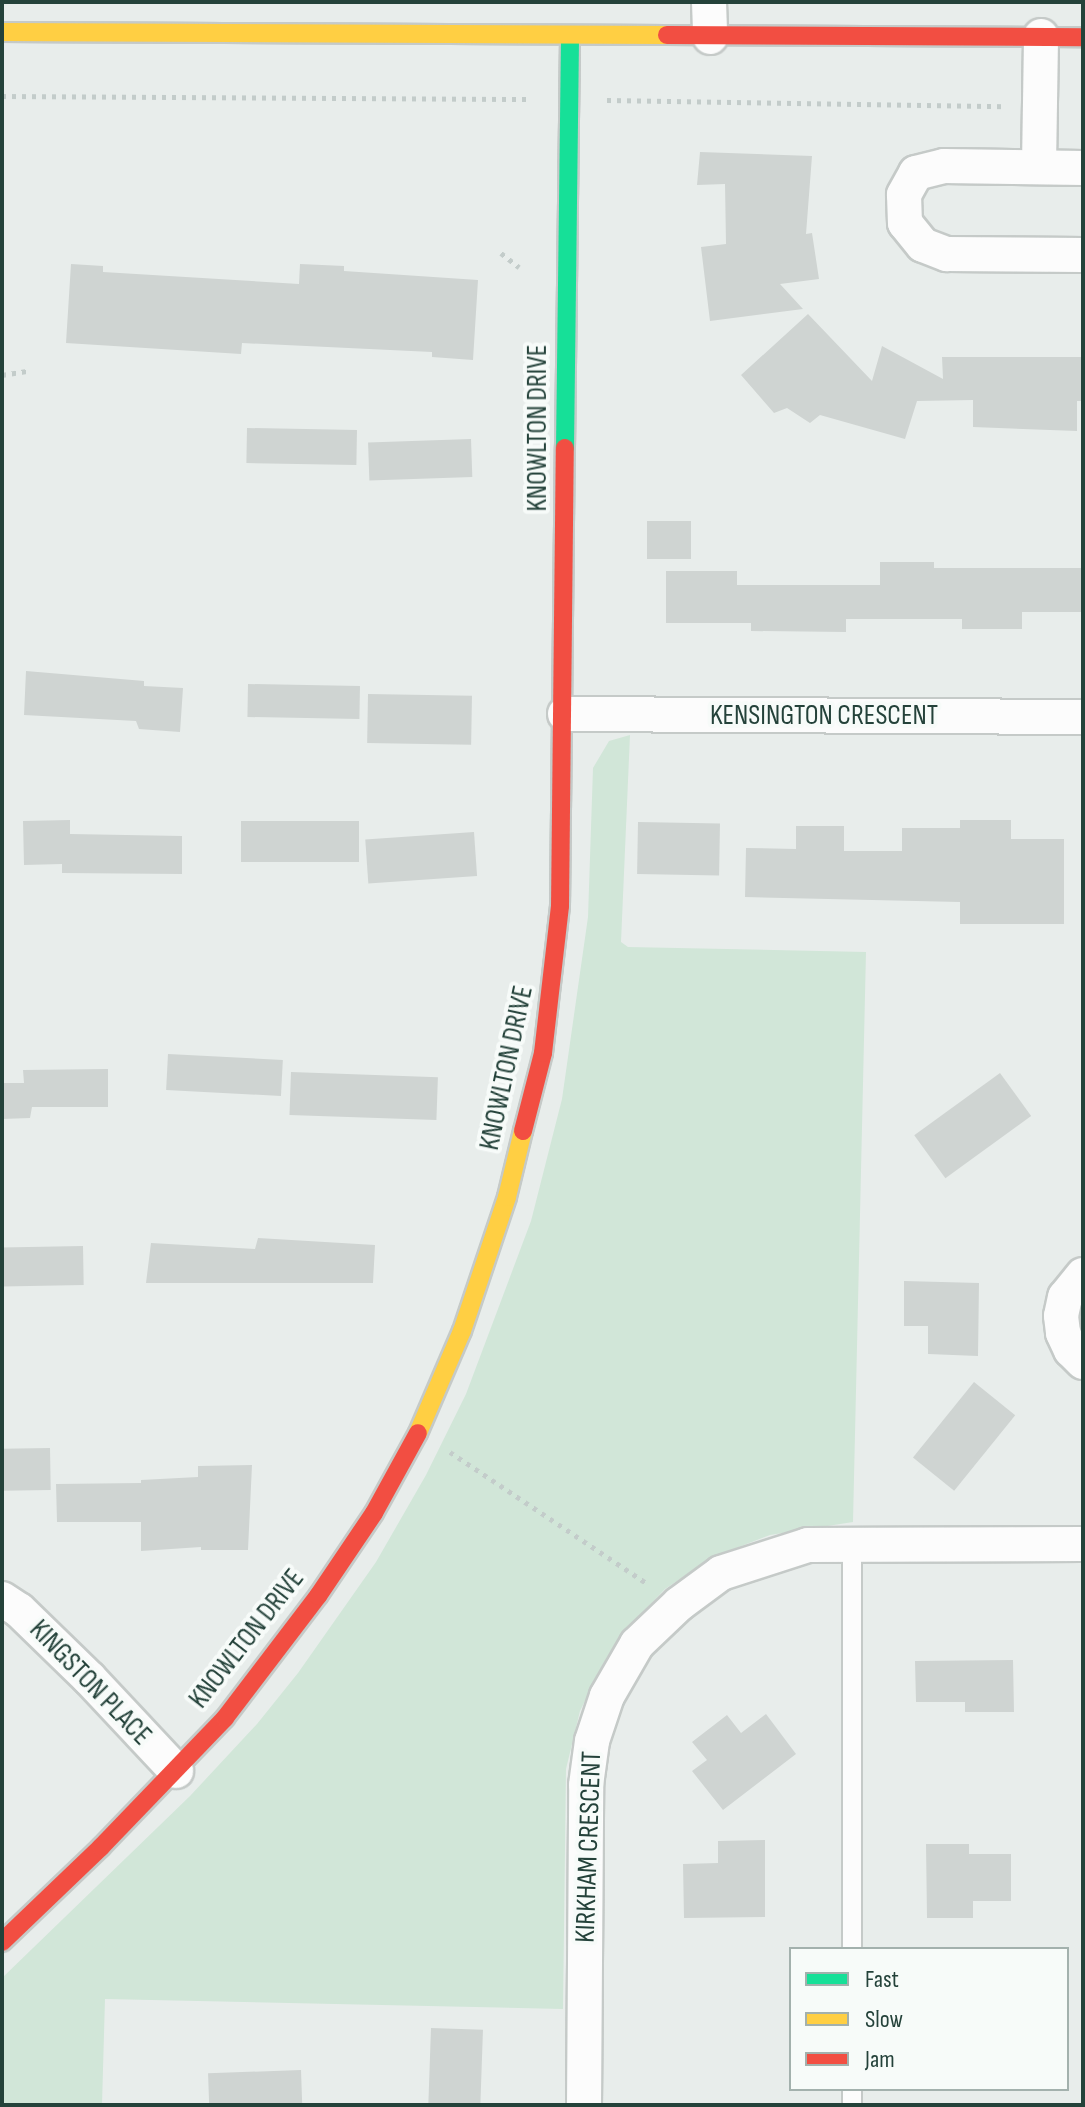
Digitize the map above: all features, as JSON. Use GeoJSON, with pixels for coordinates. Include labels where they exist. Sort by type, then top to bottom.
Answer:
{"type":"FeatureCollection","features":[{"type":"Feature","properties":{"kind":"street"},"geometry":{"type":"LineString","coordinates":[[709,2],[710,37]]}},
{"type":"Feature","properties":{"kind":"street"},"geometry":{"type":"LineString","coordinates":[[2,32],[1083,37]]}},
{"type":"Feature","properties":{"kind":"street","name":"KNOWLTON DRIVE"},"geometry":{"type":"LineString","coordinates":[[2,1942],[176,1771],[283,1647],[374,1513],[419,1432],[462,1331],[507,1197],[543,1053],[560,906],[565,714],[570,36]]}},
{"type":"Feature","properties":{"kind":"street"},"geometry":{"type":"LineString","coordinates":[[1039,166],[1041,36]]}},
{"type":"Feature","properties":{"kind":"street"},"geometry":{"type":"LineString","coordinates":[[1083,168],[944,166],[916,173],[904,195],[905,223],[923,245],[947,254],[1083,255]]}},
{"type":"Feature","properties":{"kind":"street","name":"KENSINGTON CRESCENT"},"geometry":{"type":"LineString","coordinates":[[565,714],[1083,717]]}},
{"type":"Feature","properties":{"kind":"street"},"geometry":{"type":"LineString","coordinates":[[1083,1275],[1065,1297],[1061,1316],[1067,1341],[1083,1362]]}},
{"type":"Feature","properties":{"kind":"street","name":"KIRKHAM CRESCENT"},"geometry":{"type":"LineString","coordinates":[[584,2105],[586,1785],[592,1741],[607,1696],[637,1644],[679,1604],[721,1573],[808,1545],[852,1542],[1083,1544]]}},
{"type":"Feature","properties":{"kind":"street","name":"KINGSTON PLACE"},"geometry":{"type":"LineString","coordinates":[[2,1599],[19,1610],[90,1679],[176,1771]]}},
{"type":"Feature","properties":{"kind":"lane"},"geometry":{"type":"LineString","coordinates":[[852,1542],[852,1947]]}},
{"type":"Feature","properties":{"kind":"path"},"geometry":{"type":"LineString","coordinates":[[501,253],[519,267]]}},
{"type":"Feature","properties":{"kind":"path"},"geometry":{"type":"LineString","coordinates":[[2,375],[27,371]]}},
{"type":"Feature","properties":{"kind":"path"},"geometry":{"type":"LineString","coordinates":[[419,1432],[679,1604]]}},
{"type":"Feature","properties":{"kind":"green space"},"geometry":{"type":"Polygon","coordinates":[[[630,735],[621,942],[628,947],[866,952],[853,1522],[770,1535],[713,1557],[665,1589],[625,1631],[607,1657],[580,1711],[566,1769],[563,2009],[105,1999],[102,2105],[2,2105],[2,1978],[190,1796],[257,1724],[298,1673],[376,1562],[426,1475],[466,1394],[531,1221],[562,1099],[588,917],[593,768],[609,741],[630,735]]]}},
{"type":"Feature","properties":{"kind":"building"},"geometry":{"type":"Polygon","coordinates":[[[700,152],[812,156],[806,234],[812,233],[819,279],[780,284],[803,309],[710,321],[701,247],[726,244],[725,184],[697,185],[700,152]]]}},
{"type":"Feature","properties":{"kind":"building"},"geometry":{"type":"Polygon","coordinates":[[[71,264],[103,266],[103,272],[299,284],[300,264],[344,266],[344,271],[478,280],[473,360],[432,357],[432,352],[242,343],[241,354],[66,343],[71,264]]]}},
{"type":"Feature","properties":{"kind":"building"},"geometry":{"type":"Polygon","coordinates":[[[808,314],[872,381],[882,346],[943,379],[942,357],[1083,357],[1083,401],[1077,401],[1077,431],[973,427],[973,400],[917,401],[905,439],[820,415],[810,423],[787,408],[774,413],[741,375],[808,314]]]}},
{"type":"Feature","properties":{"kind":"building"},"geometry":{"type":"Polygon","coordinates":[[[247,428],[357,430],[356,465],[246,463],[247,428]]]}},
{"type":"Feature","properties":{"kind":"building"},"geometry":{"type":"Polygon","coordinates":[[[471,439],[472,477],[369,481],[368,443],[471,439]]]}},
{"type":"Feature","properties":{"kind":"building"},"geometry":{"type":"Polygon","coordinates":[[[647,521],[691,521],[691,559],[647,559],[647,521]]]}},
{"type":"Feature","properties":{"kind":"building"},"geometry":{"type":"Polygon","coordinates":[[[880,562],[934,562],[934,568],[1083,568],[1083,612],[1022,612],[1022,629],[962,629],[962,619],[846,619],[846,632],[751,631],[751,623],[666,623],[666,571],[737,571],[737,585],[880,585],[880,562]]]}},
{"type":"Feature","properties":{"kind":"building"},"geometry":{"type":"Polygon","coordinates":[[[26,671],[144,681],[144,686],[183,688],[180,732],[139,729],[136,721],[24,715],[26,671]]]}},
{"type":"Feature","properties":{"kind":"building"},"geometry":{"type":"Polygon","coordinates":[[[248,684],[360,686],[359,719],[247,717],[248,684]]]}},
{"type":"Feature","properties":{"kind":"building"},"geometry":{"type":"Polygon","coordinates":[[[368,694],[472,696],[471,745],[367,743],[368,694]]]}},
{"type":"Feature","properties":{"kind":"building"},"geometry":{"type":"Polygon","coordinates":[[[70,820],[70,834],[182,836],[182,874],[62,873],[62,864],[24,865],[23,821],[70,820]]]}},
{"type":"Feature","properties":{"kind":"building"},"geometry":{"type":"Polygon","coordinates":[[[960,820],[1011,820],[1011,839],[1064,839],[1064,924],[960,924],[960,902],[745,897],[746,848],[796,849],[796,826],[844,826],[844,851],[902,851],[902,828],[960,828],[960,820]]]}},
{"type":"Feature","properties":{"kind":"building"},"geometry":{"type":"Polygon","coordinates":[[[241,821],[359,821],[359,862],[241,862],[241,821]]]}},
{"type":"Feature","properties":{"kind":"building"},"geometry":{"type":"Polygon","coordinates":[[[638,822],[720,823],[719,875],[637,874],[638,822]]]}},
{"type":"Feature","properties":{"kind":"building"},"geometry":{"type":"Polygon","coordinates":[[[474,832],[477,876],[368,883],[365,840],[474,832]]]}},
{"type":"Feature","properties":{"kind":"building"},"geometry":{"type":"Polygon","coordinates":[[[168,1054],[283,1060],[281,1096],[166,1090],[168,1054]]]}},
{"type":"Feature","properties":{"kind":"building"},"geometry":{"type":"Polygon","coordinates":[[[108,1069],[108,1107],[32,1107],[30,1118],[2,1119],[2,1083],[24,1083],[23,1070],[108,1069]]]}},
{"type":"Feature","properties":{"kind":"building"},"geometry":{"type":"Polygon","coordinates":[[[291,1072],[438,1077],[436,1120],[289,1115],[291,1072]]]}},
{"type":"Feature","properties":{"kind":"building"},"geometry":{"type":"Polygon","coordinates":[[[1000,1073],[1031,1116],[945,1178],[914,1135],[1000,1073]]]}},
{"type":"Feature","properties":{"kind":"building"},"geometry":{"type":"Polygon","coordinates":[[[258,1238],[375,1245],[373,1283],[146,1283],[151,1243],[255,1249],[258,1238]]]}},
{"type":"Feature","properties":{"kind":"building"},"geometry":{"type":"Polygon","coordinates":[[[83,1246],[84,1285],[3,1286],[2,1247],[83,1246]]]}},
{"type":"Feature","properties":{"kind":"building"},"geometry":{"type":"Polygon","coordinates":[[[904,1281],[979,1283],[978,1356],[928,1354],[928,1326],[904,1326],[904,1281]]]}},
{"type":"Feature","properties":{"kind":"building"},"geometry":{"type":"Polygon","coordinates":[[[974,1382],[1015,1415],[954,1491],[913,1457],[974,1382]]]}},
{"type":"Feature","properties":{"kind":"building"},"geometry":{"type":"Polygon","coordinates":[[[50,1448],[51,1490],[3,1491],[2,1449],[50,1448]]]}},
{"type":"Feature","properties":{"kind":"building"},"geometry":{"type":"Polygon","coordinates":[[[252,1465],[248,1550],[201,1550],[201,1547],[141,1551],[141,1522],[57,1522],[56,1484],[141,1483],[141,1480],[198,1477],[198,1466],[252,1465]]]}},
{"type":"Feature","properties":{"kind":"building"},"geometry":{"type":"Polygon","coordinates":[[[1013,1660],[1014,1712],[965,1712],[965,1702],[916,1702],[915,1661],[1013,1660]]]}},
{"type":"Feature","properties":{"kind":"building"},"geometry":{"type":"Polygon","coordinates":[[[766,1714],[796,1754],[723,1810],[692,1771],[707,1760],[692,1742],[727,1715],[741,1733],[766,1714]]]}},
{"type":"Feature","properties":{"kind":"building"},"geometry":{"type":"Polygon","coordinates":[[[765,1840],[765,1917],[684,1918],[683,1864],[718,1863],[718,1841],[765,1840]]]}},
{"type":"Feature","properties":{"kind":"building"},"geometry":{"type":"Polygon","coordinates":[[[926,1844],[969,1844],[969,1854],[1011,1854],[1011,1901],[973,1901],[973,1918],[927,1918],[926,1844]]]}},
{"type":"Feature","properties":{"kind":"building"},"geometry":{"type":"Polygon","coordinates":[[[431,2028],[483,2030],[480,2105],[428,2104],[431,2028]]]}},
{"type":"Feature","properties":{"kind":"building"},"geometry":{"type":"Polygon","coordinates":[[[301,2070],[302,2105],[209,2105],[208,2073],[301,2070]]]}},
{"type":"Feature","properties":{"kind":"traffic: fast"},"geometry":{"type":"LineString","coordinates":[[565,448],[570,36]]}},
{"type":"Feature","properties":{"kind":"traffic: slow"},"geometry":{"type":"LineString","coordinates":[[2,32],[667,35]]}},
{"type":"Feature","properties":{"kind":"traffic: slow"},"geometry":{"type":"LineString","coordinates":[[418,1433],[462,1331],[507,1197],[523,1131]]}},
{"type":"Feature","properties":{"kind":"traffic: jam"},"geometry":{"type":"LineString","coordinates":[[667,35],[1083,37]]}},
{"type":"Feature","properties":{"kind":"traffic: jam"},"geometry":{"type":"LineString","coordinates":[[523,1131],[543,1053],[560,906],[565,448]]}},
{"type":"Feature","properties":{"kind":"traffic: jam"},"geometry":{"type":"LineString","coordinates":[[2,1942],[101,1847],[225,1718],[318,1596],[374,1513],[418,1433]]}}]}
